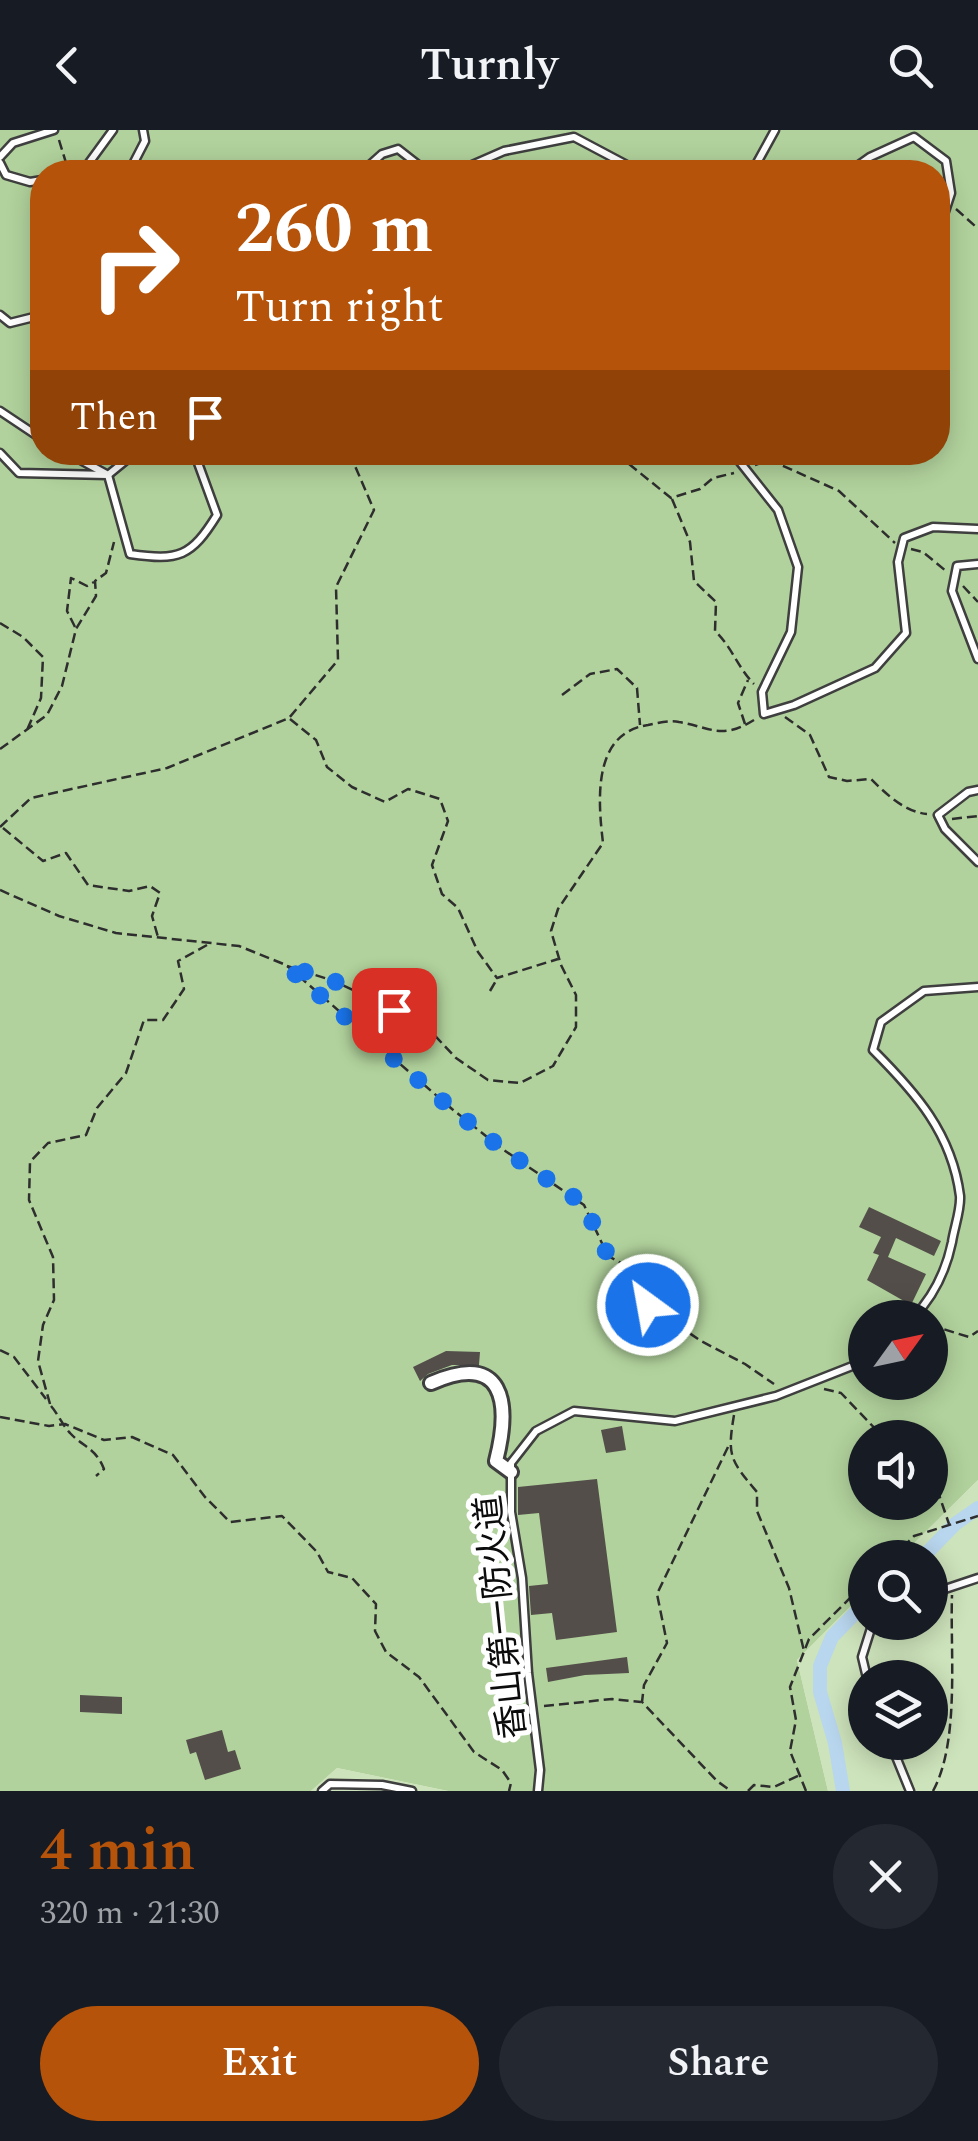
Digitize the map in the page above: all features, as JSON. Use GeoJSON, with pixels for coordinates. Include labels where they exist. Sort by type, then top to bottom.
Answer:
{"type":"FeatureCollection","features":[{"type":"Feature","properties":{"kind":"street"},"geometry":{"type":"LineString","coordinates":[[431,1384],[450,1375],[482,1372],[489,1376],[503,1419],[496,1461],[511,1472]]}},
{"type":"Feature","properties":{"kind":"lane"},"geometry":{"type":"LineString","coordinates":[[30,182],[6,175],[0,160],[13,143],[54,130]]}},
{"type":"Feature","properties":{"kind":"lane"},"geometry":{"type":"LineString","coordinates":[[91,160],[113,130]]}},
{"type":"Feature","properties":{"kind":"lane"},"geometry":{"type":"LineString","coordinates":[[135,160],[144,140],[143,130]]}},
{"type":"Feature","properties":{"kind":"lane"},"geometry":{"type":"LineString","coordinates":[[759,160],[775,130]]}},
{"type":"Feature","properties":{"kind":"lane"},"geometry":{"type":"LineString","coordinates":[[902,130],[946,160]]}},
{"type":"Feature","properties":{"kind":"lane"},"geometry":{"type":"LineString","coordinates":[[483,160],[573,133],[619,160]]}},
{"type":"Feature","properties":{"kind":"lane"},"geometry":{"type":"LineString","coordinates":[[866,160],[914,138]]}},
{"type":"Feature","properties":{"kind":"lane"},"geometry":{"type":"LineString","coordinates":[[375,160],[398,149],[412,160]]}},
{"type":"Feature","properties":{"kind":"lane"},"geometry":{"type":"LineString","coordinates":[[0,315],[10,323],[30,318]]}},
{"type":"Feature","properties":{"kind":"lane"},"geometry":{"type":"LineString","coordinates":[[0,411],[30,431]]}},
{"type":"Feature","properties":{"kind":"lane"},"geometry":{"type":"LineString","coordinates":[[0,453],[19,473],[108,476],[119,465]]}},
{"type":"Feature","properties":{"kind":"lane"},"geometry":{"type":"LineString","coordinates":[[89,465],[108,476],[130,554],[168,559],[200,543],[217,515],[199,465]]}},
{"type":"Feature","properties":{"kind":"lane"},"geometry":{"type":"LineString","coordinates":[[742,465],[778,510],[798,567],[791,632],[762,692],[764,714],[777,712],[875,668],[906,632],[898,562],[904,538],[933,527],[978,528]]}},
{"type":"Feature","properties":{"kind":"lane"},"geometry":{"type":"LineString","coordinates":[[978,564],[957,566],[952,592],[978,659]]}},
{"type":"Feature","properties":{"kind":"lane"},"geometry":{"type":"LineString","coordinates":[[978,790],[956,800],[938,815],[978,862]]}},
{"type":"Feature","properties":{"kind":"lane"},"geometry":{"type":"LineString","coordinates":[[928,1300],[947,1267],[960,1198],[945,1140],[917,1094],[873,1050],[881,1022],[924,991],[978,987]]}},
{"type":"Feature","properties":{"kind":"lane","name":"香山第一防火道"},"geometry":{"type":"LineString","coordinates":[[538,1791],[540,1770],[522,1578],[511,1512],[511,1462],[536,1431],[574,1411],[674,1421],[785,1392],[848,1368]]}},
{"type":"Feature","properties":{"kind":"lane"},"geometry":{"type":"LineString","coordinates":[[948,1589],[978,1578]]}},
{"type":"Feature","properties":{"kind":"lane"},"geometry":{"type":"LineString","coordinates":[[897,1760],[910,1791]]}},
{"type":"Feature","properties":{"kind":"lane"},"geometry":{"type":"LineString","coordinates":[[322,1791],[330,1784],[382,1785],[412,1791]]}},
{"type":"Feature","properties":{"kind":"path"},"geometry":{"type":"LineString","coordinates":[[54,130],[67,160]]}},
{"type":"Feature","properties":{"kind":"path"},"geometry":{"type":"LineString","coordinates":[[950,203],[975,226],[978,224]]}},
{"type":"Feature","properties":{"kind":"path"},"geometry":{"type":"LineString","coordinates":[[158,937],[152,916],[160,892],[150,886],[129,891],[88,885],[66,852],[43,861],[1,827],[31,798],[167,768],[289,718],[338,660],[336,587],[374,510],[355,465]]}},
{"type":"Feature","properties":{"kind":"path"},"geometry":{"type":"LineString","coordinates":[[630,465],[671,498],[690,542],[694,581],[716,602],[716,631],[762,692]]}},
{"type":"Feature","properties":{"kind":"path"},"geometry":{"type":"LineString","coordinates":[[671,498],[700,489],[712,478],[754,465]]}},
{"type":"Feature","properties":{"kind":"path"},"geometry":{"type":"LineString","coordinates":[[781,465],[839,491],[886,537],[902,547],[923,552],[978,602]]}},
{"type":"Feature","properties":{"kind":"path"},"geometry":{"type":"LineString","coordinates":[[76,628],[67,611],[72,578],[87,586],[106,573],[120,520]]}},
{"type":"Feature","properties":{"kind":"path"},"geometry":{"type":"LineString","coordinates":[[0,748],[46,716],[62,686],[76,628],[96,596],[96,581]]}},
{"type":"Feature","properties":{"kind":"path"},"geometry":{"type":"LineString","coordinates":[[0,622],[42,656],[41,698],[26,731]]}},
{"type":"Feature","properties":{"kind":"path"},"geometry":{"type":"LineString","coordinates":[[562,695],[590,674],[617,669],[637,688],[640,726]]}},
{"type":"Feature","properties":{"kind":"path"},"geometry":{"type":"LineString","coordinates":[[745,726],[738,702],[748,678]]}},
{"type":"Feature","properties":{"kind":"path"},"geometry":{"type":"LineString","coordinates":[[777,712],[810,735],[828,776],[847,782],[871,779],[915,813],[938,815]]}},
{"type":"Feature","properties":{"kind":"path"},"geometry":{"type":"LineString","coordinates":[[0,890],[59,916],[116,933],[239,946],[332,980],[421,1021],[456,1058],[488,1080],[520,1084],[552,1066],[576,1027],[576,995],[551,930],[558,909],[603,843],[598,806],[602,772],[612,743],[640,726],[676,721],[706,730],[735,732],[764,714]]}},
{"type":"Feature","properties":{"kind":"path"},"geometry":{"type":"LineString","coordinates":[[289,718],[316,740],[327,766],[352,786],[385,802],[408,789],[440,799],[448,821],[432,865],[442,894],[458,908],[478,952],[497,978]]}},
{"type":"Feature","properties":{"kind":"path"},"geometry":{"type":"LineString","coordinates":[[946,828],[952,819],[977,817]]}},
{"type":"Feature","properties":{"kind":"path"},"geometry":{"type":"LineString","coordinates":[[50,1404],[38,1361],[44,1325],[54,1300],[53,1258],[29,1200],[30,1162],[48,1143],[86,1135],[97,1108],[126,1074],[144,1020],[163,1020],[184,989],[178,962],[210,942]]}},
{"type":"Feature","properties":{"kind":"path"},"geometry":{"type":"LineString","coordinates":[[490,991],[497,978],[560,958]]}},
{"type":"Feature","properties":{"kind":"path"},"geometry":{"type":"LineString","coordinates":[[286,966],[452,1109],[501,1148],[584,1204],[608,1256],[632,1269],[648,1305],[785,1392]]}},
{"type":"Feature","properties":{"kind":"path"},"geometry":{"type":"LineString","coordinates":[[948,1331],[970,1337],[978,1331]]}},
{"type":"Feature","properties":{"kind":"path"},"geometry":{"type":"LineString","coordinates":[[0,1350],[14,1358],[69,1432],[99,1457],[104,1469],[96,1476]]}},
{"type":"Feature","properties":{"kind":"path"},"geometry":{"type":"LineString","coordinates":[[803,1385],[841,1393],[867,1420]]}},
{"type":"Feature","properties":{"kind":"path"},"geometry":{"type":"LineString","coordinates":[[642,1702],[644,1684],[668,1643],[657,1594],[728,1447],[736,1406]]}},
{"type":"Feature","properties":{"kind":"path"},"geometry":{"type":"LineString","coordinates":[[0,1417],[50,1426],[65,1424],[104,1440],[132,1437],[173,1455],[230,1522],[282,1516],[316,1552],[328,1572],[352,1578],[376,1604],[375,1632],[386,1652],[420,1677],[474,1752],[502,1770],[511,1782],[509,1791]]}},
{"type":"Feature","properties":{"kind":"path"},"geometry":{"type":"LineString","coordinates":[[728,1447],[757,1492],[757,1511],[789,1588],[804,1650]]}},
{"type":"Feature","properties":{"kind":"path"},"geometry":{"type":"LineString","coordinates":[[910,1540],[978,1516]]}},
{"type":"Feature","properties":{"kind":"path"},"geometry":{"type":"LineString","coordinates":[[948,1518],[950,1524]]}},
{"type":"Feature","properties":{"kind":"path"},"geometry":{"type":"LineString","coordinates":[[933,1791],[946,1754],[952,1681],[952,1588]]}},
{"type":"Feature","properties":{"kind":"path"},"geometry":{"type":"LineString","coordinates":[[806,1791],[790,1751],[796,1720],[790,1687],[808,1639],[848,1600]]}},
{"type":"Feature","properties":{"kind":"path"},"geometry":{"type":"LineString","coordinates":[[532,1708],[612,1698],[642,1702],[717,1781],[732,1791]]}},
{"type":"Feature","properties":{"kind":"path"},"geometry":{"type":"LineString","coordinates":[[748,1791],[754,1785],[774,1786],[800,1775]]}},
{"type":"Feature","properties":{"kind":"green space"},"geometry":{"type":"Polygon","coordinates":[[[0,130],[978,130],[978,1480],[948,1510],[948,1420],[848,1420],[848,1520],[937,1520],[917,1540],[848,1540],[848,1609],[797,1660],[828,1791],[448,1791],[337,1768],[311,1791],[0,1791],[0,130]]]}},
{"type":"Feature","properties":{"kind":"green space"},"geometry":{"type":"Polygon","coordinates":[[[978,1480],[978,1791],[828,1791],[797,1660],[848,1609],[848,1640],[948,1640],[948,1540],[917,1540],[937,1520],[948,1520],[948,1510],[978,1480]]]}},
{"type":"Feature","properties":{"kind":"green space"},"geometry":{"type":"Polygon","coordinates":[[[337,1768],[448,1791],[311,1791],[337,1768]]]}},
{"type":"Feature","properties":{"kind":"building"},"geometry":{"type":"Polygon","coordinates":[[[869,1207],[941,1241],[934,1256],[896,1238],[888,1257],[926,1274],[913,1300],[902,1300],[867,1280],[879,1255],[873,1253],[881,1237],[859,1227],[869,1207]]]}},
{"type":"Feature","properties":{"kind":"building"},"geometry":{"type":"Polygon","coordinates":[[[446,1351],[480,1352],[479,1365],[452,1365],[420,1381],[413,1367],[446,1351]]]}},
{"type":"Feature","properties":{"kind":"building"},"geometry":{"type":"Polygon","coordinates":[[[622,1426],[626,1450],[606,1453],[601,1430],[622,1426]]]}},
{"type":"Feature","properties":{"kind":"building"},"geometry":{"type":"Polygon","coordinates":[[[597,1479],[617,1632],[556,1640],[552,1613],[531,1615],[529,1586],[548,1584],[539,1513],[518,1515],[518,1487],[597,1479]]]}},
{"type":"Feature","properties":{"kind":"building"},"geometry":{"type":"Polygon","coordinates":[[[627,1657],[629,1673],[548,1682],[546,1668],[627,1657]]]}},
{"type":"Feature","properties":{"kind":"building"},"geometry":{"type":"Polygon","coordinates":[[[80,1695],[122,1697],[122,1714],[80,1712],[80,1695]]]}},
{"type":"Feature","properties":{"kind":"building"},"geometry":{"type":"Polygon","coordinates":[[[222,1730],[228,1752],[235,1750],[241,1769],[205,1780],[196,1752],[190,1754],[186,1740],[222,1730]]]}},
{"type":"Feature","properties":{"kind":"waterway"},"geometry":{"type":"LineString","coordinates":[[939,1540],[978,1508]]}},
{"type":"Feature","properties":{"kind":"waterway"},"geometry":{"type":"LineString","coordinates":[[843,1791],[835,1743],[820,1692],[820,1666],[832,1637],[848,1621]]}},
{"type":"Feature","properties":{"kind":"route"},"geometry":{"type":"LineString","coordinates":[[394,1010],[332,980],[286,966],[452,1109],[501,1148],[584,1204],[608,1256],[632,1269],[648,1305]]}}]}
